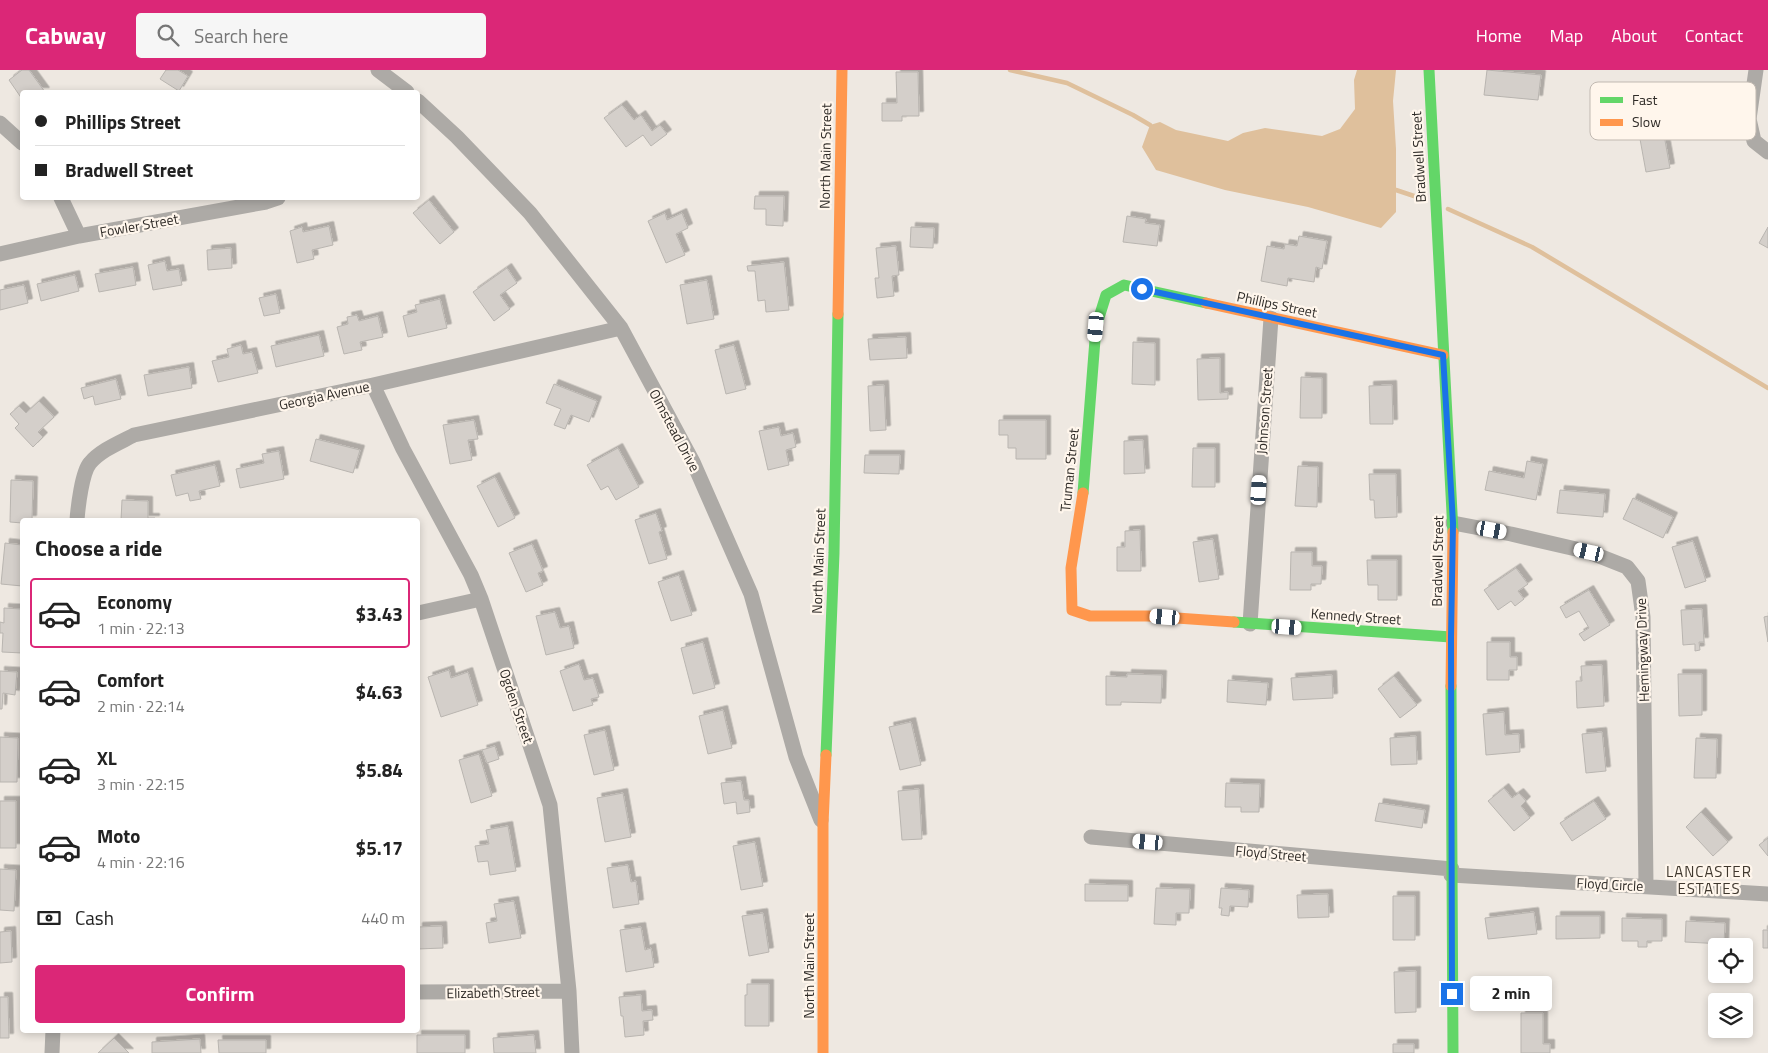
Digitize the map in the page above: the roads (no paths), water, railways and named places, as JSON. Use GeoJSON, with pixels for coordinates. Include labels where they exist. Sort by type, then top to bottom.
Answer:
{"type":"FeatureCollection","features":[{"type":"Feature","properties":{"kind":"street"},"geometry":{"type":"LineString","coordinates":[[378,70],[404,90]]}},
{"type":"Feature","properties":{"kind":"street","name":"North Main Street"},"geometry":{"type":"LineString","coordinates":[[823,1053],[823,824],[834,552],[842,70]]}},
{"type":"Feature","properties":{"kind":"street","name":"Bradwell Street"},"geometry":{"type":"LineString","coordinates":[[1429,70],[1453,523],[1451,637],[1452,1053]]}},
{"type":"Feature","properties":{"kind":"street","name":"Olmstead Drive"},"geometry":{"type":"LineString","coordinates":[[420,105],[456,136],[530,212],[621,328],[693,462],[751,594],[796,757],[823,824]]}},
{"type":"Feature","properties":{"kind":"street"},"geometry":{"type":"LineString","coordinates":[[0,123],[20,141]]}},
{"type":"Feature","properties":{"kind":"street"},"geometry":{"type":"LineString","coordinates":[[1754,140],[1768,152]]}},
{"type":"Feature","properties":{"kind":"street"},"geometry":{"type":"LineString","coordinates":[[62,200],[79,236]]}},
{"type":"Feature","properties":{"kind":"street","name":"Fowler Street"},"geometry":{"type":"LineString","coordinates":[[0,254],[79,236],[272,200]]}},
{"type":"Feature","properties":{"kind":"street","name":"Phillips Street"},"geometry":{"type":"LineString","coordinates":[[1106,295],[1124,285],[1443,355]]}},
{"type":"Feature","properties":{"kind":"street","name":"Truman Street"},"geometry":{"type":"LineString","coordinates":[[1106,295],[1096,327],[1082,500],[1071,568],[1072,610],[1090,616],[1110,617]]}},
{"type":"Feature","properties":{"kind":"street","name":"Johnson Street"},"geometry":{"type":"LineString","coordinates":[[1250,624],[1270,318]]}},
{"type":"Feature","properties":{"kind":"street","name":"Georgia Avenue"},"geometry":{"type":"LineString","coordinates":[[77,518],[78,504],[89,464],[105,451],[134,436],[373,385],[621,328]]}},
{"type":"Feature","properties":{"kind":"street","name":"Ogden Street"},"geometry":{"type":"LineString","coordinates":[[373,385],[403,449],[471,575],[481,599],[550,805],[570,991],[572,1053]]}},
{"type":"Feature","properties":{"kind":"street","name":"Hemingway Drive"},"geometry":{"type":"LineString","coordinates":[[1453,523],[1589,552],[1627,567],[1638,581],[1643,617],[1646,886]]}},
{"type":"Feature","properties":{"kind":"street"},"geometry":{"type":"LineString","coordinates":[[420,613],[481,599]]}},
{"type":"Feature","properties":{"kind":"street","name":"Kennedy Street"},"geometry":{"type":"LineString","coordinates":[[1110,617],[1148,616],[1451,637]]}},
{"type":"Feature","properties":{"kind":"street","name":"Floyd Street"},"geometry":{"type":"LineString","coordinates":[[1091,837],[1452,872]]}},
{"type":"Feature","properties":{"kind":"street","name":"Floyd Circle"},"geometry":{"type":"LineString","coordinates":[[1452,872],[1768,894]]}},
{"type":"Feature","properties":{"kind":"street","name":"Elizabeth Street"},"geometry":{"type":"LineString","coordinates":[[420,992],[570,991]]}},
{"type":"Feature","properties":{"kind":"street"},"geometry":{"type":"LineString","coordinates":[[52,1053],[54,1033]]}},
{"type":"Feature","properties":{"kind":"waterway"},"geometry":{"type":"LineString","coordinates":[[1010,70],[1067,83],[1150,125]]}},
{"type":"Feature","properties":{"kind":"waterway"},"geometry":{"type":"LineString","coordinates":[[1396,190],[1423,199]]}},
{"type":"Feature","properties":{"kind":"waterway"},"geometry":{"type":"LineString","coordinates":[[1448,209],[1532,247],[1768,388]]}},
{"type":"Feature","properties":{"kind":"district","name":"LANCASTER ESTATES"},"geometry":{"type":"Point","coordinates":[1709,880]}}]}
